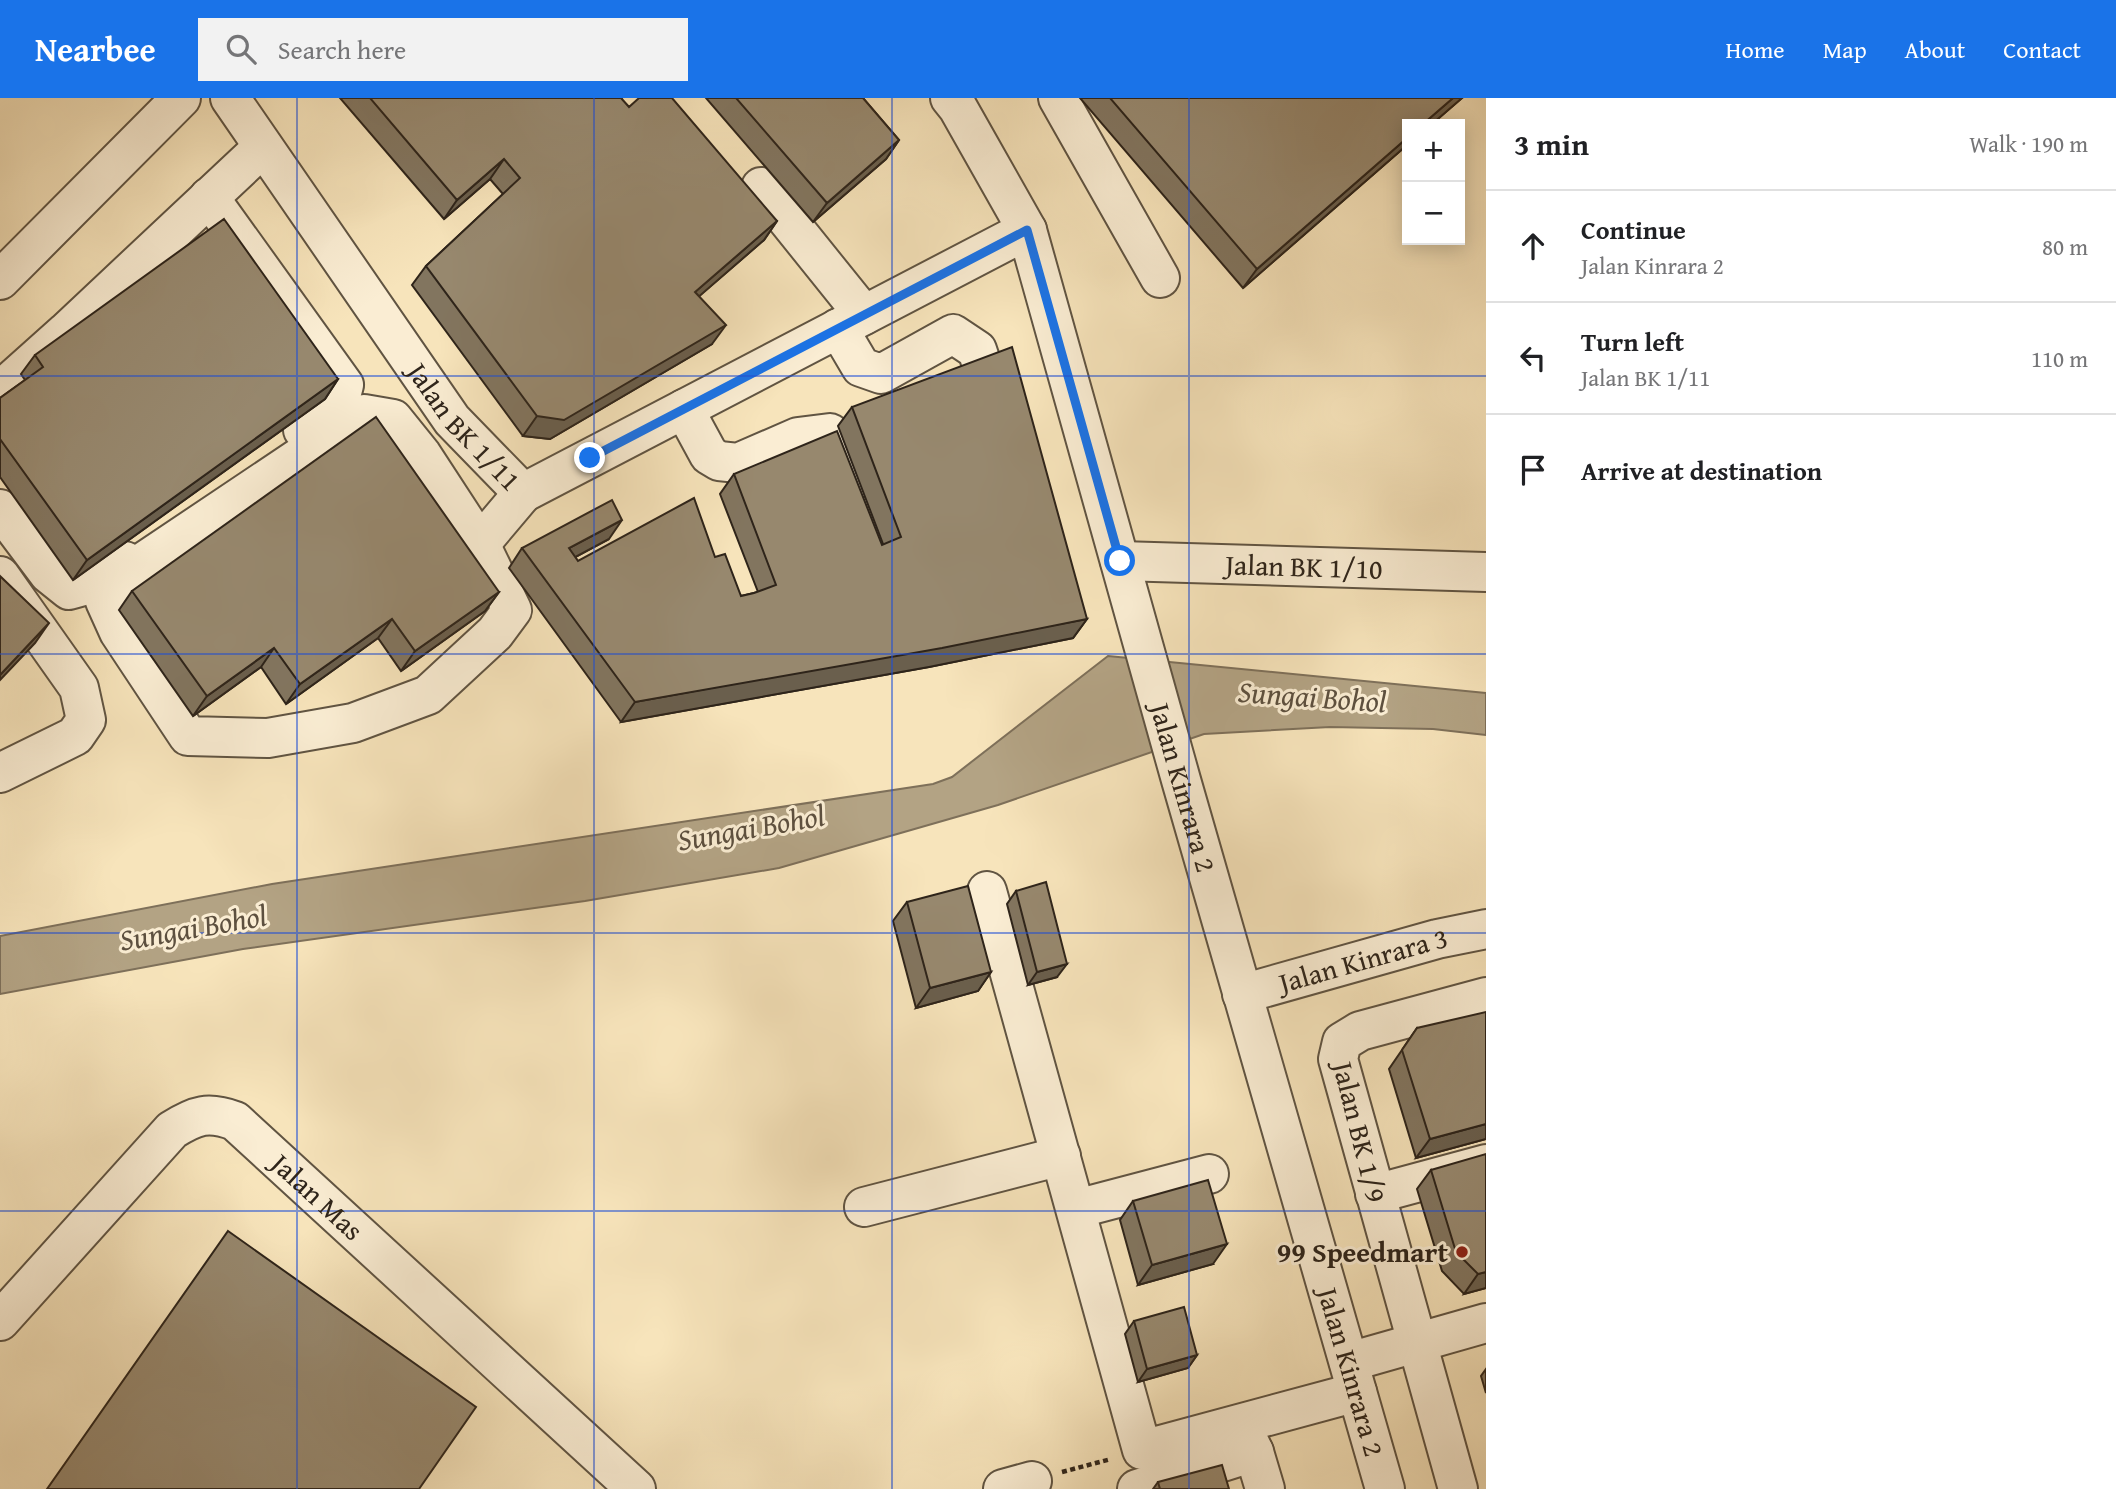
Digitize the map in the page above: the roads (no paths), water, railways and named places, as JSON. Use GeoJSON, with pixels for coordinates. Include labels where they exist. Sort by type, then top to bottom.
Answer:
{"type":"FeatureCollection","features":[{"type":"Feature","properties":{"kind":"street"},"geometry":{"type":"LineString","coordinates":[[0,280],[181,98]]}},
{"type":"Feature","properties":{"kind":"street","name":"Jalan BK 1/11"},"geometry":{"type":"LineString","coordinates":[[230,98],[452,421],[523,493],[1027,230]]}},
{"type":"Feature","properties":{"kind":"street","name":"Jalan Kinrara 2"},"geometry":{"type":"LineString","coordinates":[[950,98],[1027,230],[1181,780],[1385,1489]]}},
{"type":"Feature","properties":{"kind":"street"},"geometry":{"type":"LineString","coordinates":[[1058,98],[1160,278]]}},
{"type":"Feature","properties":{"kind":"street"},"geometry":{"type":"LineString","coordinates":[[0,391],[263,147]]}},
{"type":"Feature","properties":{"kind":"street"},"geometry":{"type":"LineString","coordinates":[[761,187],[851,321],[861,367],[881,374],[953,334],[977,350],[982,365]]}},
{"type":"Feature","properties":{"kind":"street"},"geometry":{"type":"LineString","coordinates":[[0,509],[49,574],[69,590],[98,582],[339,404],[344,385],[209,197]]}},
{"type":"Feature","properties":{"kind":"street"},"geometry":{"type":"LineString","coordinates":[[684,409],[709,455],[719,461],[738,463],[798,437],[830,433],[864,519]]}},
{"type":"Feature","properties":{"kind":"street"},"geometry":{"type":"LineString","coordinates":[[364,414],[393,419],[422,455],[480,544],[512,610],[495,634],[428,695],[353,723],[268,738],[188,736],[119,632],[105,601],[121,577],[364,414]]}},
{"type":"Feature","properties":{"kind":"street"},"geometry":{"type":"LineString","coordinates":[[480,544],[523,493]]}},
{"type":"Feature","properties":{"kind":"street","name":"Jalan BK 1/10"},"geometry":{"type":"LineString","coordinates":[[1120,561],[1486,572]]}},
{"type":"Feature","properties":{"kind":"street"},"geometry":{"type":"LineString","coordinates":[[0,576],[79,688],[86,720],[75,736],[0,772]]}},
{"type":"Feature","properties":{"kind":"street"},"geometry":{"type":"LineString","coordinates":[[987,891],[1142,1450],[1247,1437]]}},
{"type":"Feature","properties":{"kind":"street","name":"Jalan Kinrara 3"},"geometry":{"type":"LineString","coordinates":[[1242,993],[1437,939],[1486,929]]}},
{"type":"Feature","properties":{"kind":"street","name":"Jalan BK 1/9"},"geometry":{"type":"LineString","coordinates":[[1458,1489],[1338,1059],[1342,1042],[1360,1031],[1486,997]]}},
{"type":"Feature","properties":{"kind":"street","name":"Jalan Mas"},"geometry":{"type":"LineString","coordinates":[[1,1318],[172,1129],[188,1119],[205,1114],[220,1116],[235,1121],[636,1489]]}},
{"type":"Feature","properties":{"kind":"street"},"geometry":{"type":"LineString","coordinates":[[864,1207],[1061,1156]]}},
{"type":"Feature","properties":{"kind":"street"},"geometry":{"type":"LineString","coordinates":[[1375,1194],[1486,1164]]}},
{"type":"Feature","properties":{"kind":"street"},"geometry":{"type":"LineString","coordinates":[[1076,1209],[1209,1174]]}},
{"type":"Feature","properties":{"kind":"street"},"geometry":{"type":"LineString","coordinates":[[1137,1489],[1247,1437],[1418,1342],[1486,1323]]}},
{"type":"Feature","properties":{"kind":"street"},"geometry":{"type":"LineString","coordinates":[[1247,1437],[1265,1489]]}},
{"type":"Feature","properties":{"kind":"water","name":"Sungai Bohol"},"geometry":{"type":"Polygon","coordinates":[[[1108,656],[1486,693],[1486,735],[1433,729],[1330,727],[1204,734],[998,805],[779,868],[585,901],[243,949],[0,994],[0,936],[272,884],[933,784],[952,777],[1108,656]]]}},
{"type":"Feature","properties":{"kind":"place","name":"99 Speedmart"},"geometry":{"type":"Point","coordinates":[1462,1252]}}]}
